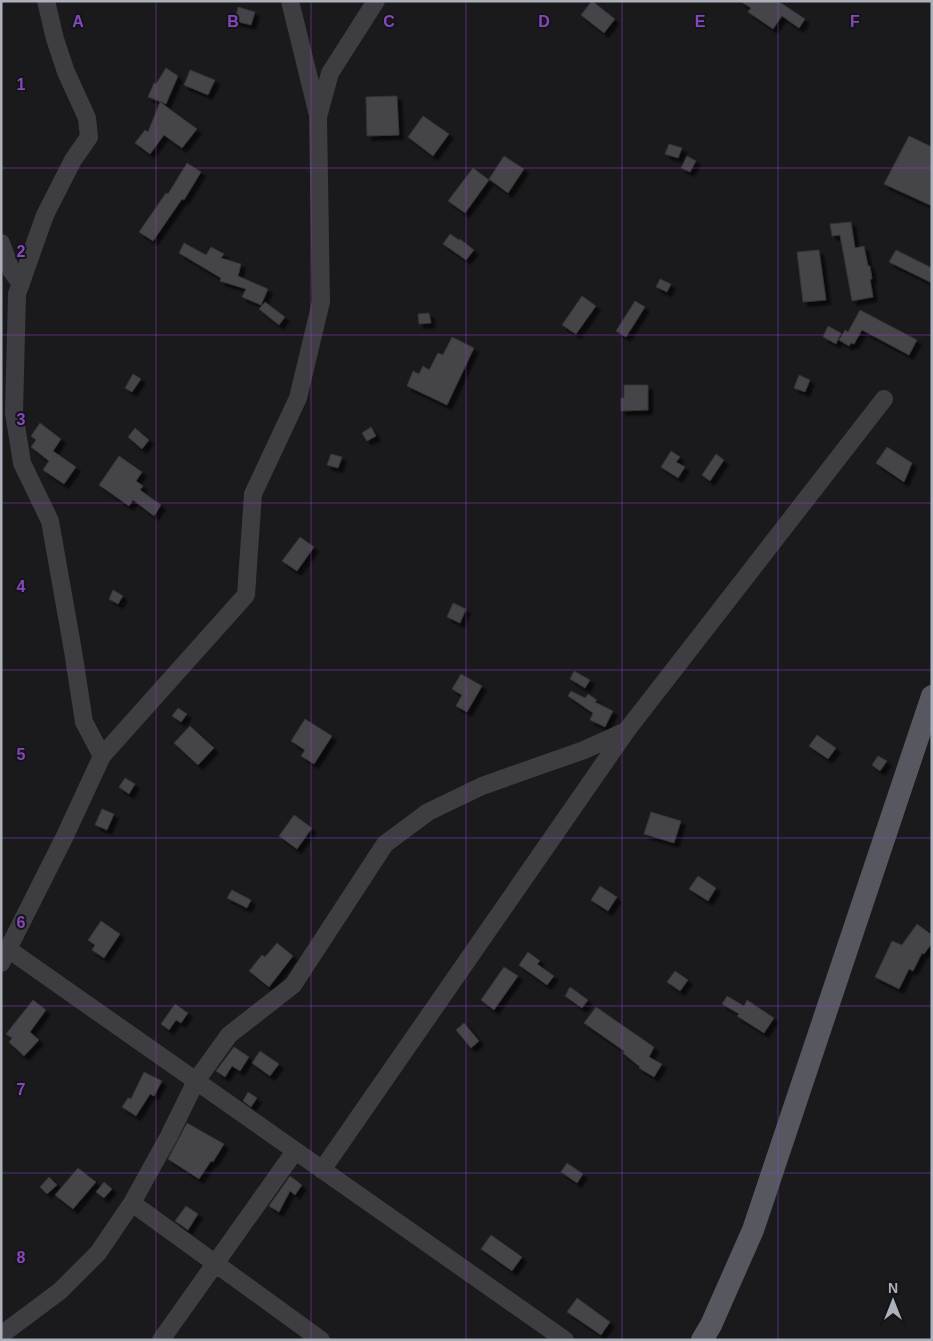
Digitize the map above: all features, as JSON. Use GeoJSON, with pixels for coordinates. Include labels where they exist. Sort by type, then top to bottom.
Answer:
{"type":"FeatureCollection","features":[{"type":"Feature","properties":{"kind":"main road"},"geometry":{"type":"LineString","coordinates":[[702,1340],[712,1325],[753,1230],[932,696]]}},
{"type":"Feature","properties":{"kind":"street"},"geometry":{"type":"LineString","coordinates":[[46,1],[55,39],[66,72],[87,118],[88,137],[73,160],[45,214],[17,294],[14,414],[22,463],[50,522],[84,722],[102,756]]}},
{"type":"Feature","properties":{"kind":"street"},"geometry":{"type":"LineString","coordinates":[[290,1],[318,117],[321,302],[298,398],[253,494],[246,595],[102,756],[64,838],[5,956],[196,1080],[565,1340]]}},
{"type":"Feature","properties":{"kind":"street"},"geometry":{"type":"LineString","coordinates":[[318,117],[330,74],[376,1]]}},
{"type":"Feature","properties":{"kind":"street"},"geometry":{"type":"LineString","coordinates":[[1,243],[12,270],[21,284]]}},
{"type":"Feature","properties":{"kind":"street"},"geometry":{"type":"LineString","coordinates":[[322,1170],[628,730],[884,399]]}},
{"type":"Feature","properties":{"kind":"street"},"geometry":{"type":"LineString","coordinates":[[1,1335],[60,1291],[98,1254],[132,1203],[169,1136],[196,1080],[229,1035],[293,985],[385,844],[428,812],[482,786],[584,750],[628,730]]}},
{"type":"Feature","properties":{"kind":"street"},"geometry":{"type":"LineString","coordinates":[[161,1340],[295,1151]]}},
{"type":"Feature","properties":{"kind":"street"},"geometry":{"type":"LineString","coordinates":[[132,1203],[321,1340]]}},
{"type":"Feature","properties":{"kind":"building"},"geometry":{"type":"Polygon","coordinates":[[[592,1],[615,19],[604,33],[581,15],[592,1]]]}},
{"type":"Feature","properties":{"kind":"building"},"geometry":{"type":"Polygon","coordinates":[[[740,1],[778,1],[805,19],[799,28],[782,16],[773,29],[748,12],[751,8],[740,1]]]}},
{"type":"Feature","properties":{"kind":"building"},"geometry":{"type":"Polygon","coordinates":[[[238,7],[255,12],[251,25],[235,21],[238,7]]]}},
{"type":"Feature","properties":{"kind":"building"},"geometry":{"type":"Polygon","coordinates":[[[166,68],[178,76],[166,104],[148,97],[154,83],[156,84],[166,68]]]}},
{"type":"Feature","properties":{"kind":"building"},"geometry":{"type":"Polygon","coordinates":[[[190,70],[215,80],[208,95],[184,85],[190,70]]]}},
{"type":"Feature","properties":{"kind":"building"},"geometry":{"type":"Polygon","coordinates":[[[397,96],[399,135],[367,136],[366,97],[397,96]]]}},
{"type":"Feature","properties":{"kind":"building"},"geometry":{"type":"Polygon","coordinates":[[[160,102],[197,129],[182,148],[164,135],[150,154],[135,143],[145,130],[148,132],[160,102]]]}},
{"type":"Feature","properties":{"kind":"building"},"geometry":{"type":"Polygon","coordinates":[[[423,116],[449,134],[433,156],[408,137],[423,116]]]}},
{"type":"Feature","properties":{"kind":"building"},"geometry":{"type":"Polygon","coordinates":[[[909,136],[932,147],[932,206],[884,184],[909,136]]]}},
{"type":"Feature","properties":{"kind":"building"},"geometry":{"type":"Polygon","coordinates":[[[669,144],[682,148],[678,158],[665,154],[669,144]]]}},
{"type":"Feature","properties":{"kind":"building"},"geometry":{"type":"Polygon","coordinates":[[[504,156],[524,169],[508,193],[489,179],[504,156]]]}},
{"type":"Feature","properties":{"kind":"building"},"geometry":{"type":"Polygon","coordinates":[[[687,156],[696,161],[690,172],[681,168],[687,156]]]}},
{"type":"Feature","properties":{"kind":"building"},"geometry":{"type":"Polygon","coordinates":[[[187,163],[201,172],[184,200],[182,199],[153,241],[139,232],[166,193],[168,194],[187,163]]]}},
{"type":"Feature","properties":{"kind":"building"},"geometry":{"type":"Polygon","coordinates":[[[473,168],[489,180],[465,213],[448,201],[473,168]]]}},
{"type":"Feature","properties":{"kind":"building"},"geometry":{"type":"Polygon","coordinates":[[[851,222],[855,248],[864,246],[868,266],[870,266],[873,297],[852,301],[840,235],[832,236],[830,224],[851,222]]]}},
{"type":"Feature","properties":{"kind":"building"},"geometry":{"type":"Polygon","coordinates":[[[450,234],[474,250],[466,260],[443,244],[450,234]]]}},
{"type":"Feature","properties":{"kind":"building"},"geometry":{"type":"Polygon","coordinates":[[[184,243],[206,255],[211,247],[224,254],[221,258],[241,264],[238,276],[268,289],[261,305],[242,297],[246,289],[220,281],[221,278],[179,253],[184,243]]]}},
{"type":"Feature","properties":{"kind":"building"},"geometry":{"type":"Polygon","coordinates":[[[819,250],[826,300],[803,302],[797,252],[819,250]]]}},
{"type":"Feature","properties":{"kind":"building"},"geometry":{"type":"Polygon","coordinates":[[[896,250],[932,268],[932,283],[889,262],[896,250]]]}},
{"type":"Feature","properties":{"kind":"building"},"geometry":{"type":"Polygon","coordinates":[[[660,279],[671,284],[667,292],[656,287],[660,279]]]}},
{"type":"Feature","properties":{"kind":"building"},"geometry":{"type":"Polygon","coordinates":[[[582,296],[596,306],[576,334],[562,325],[582,296]]]}},
{"type":"Feature","properties":{"kind":"building"},"geometry":{"type":"Polygon","coordinates":[[[635,301],[645,307],[626,337],[616,331],[635,301]]]}},
{"type":"Feature","properties":{"kind":"building"},"geometry":{"type":"Polygon","coordinates":[[[265,302],[285,317],[279,325],[259,309],[265,302]]]}},
{"type":"Feature","properties":{"kind":"building"},"geometry":{"type":"Polygon","coordinates":[[[860,310],[917,340],[909,355],[862,330],[854,344],[851,343],[849,346],[839,340],[845,330],[848,332],[860,310]]]}},
{"type":"Feature","properties":{"kind":"building"},"geometry":{"type":"Polygon","coordinates":[[[429,313],[431,323],[419,324],[418,314],[429,313]]]}},
{"type":"Feature","properties":{"kind":"building"},"geometry":{"type":"Polygon","coordinates":[[[828,326],[841,333],[836,344],[823,337],[828,326]]]}},
{"type":"Feature","properties":{"kind":"building"},"geometry":{"type":"Polygon","coordinates":[[[452,337],[474,348],[447,405],[407,386],[413,371],[419,374],[423,366],[429,370],[438,353],[443,355],[452,337]]]}},
{"type":"Feature","properties":{"kind":"building"},"geometry":{"type":"Polygon","coordinates":[[[133,374],[141,379],[132,392],[125,388],[133,374]]]}},
{"type":"Feature","properties":{"kind":"building"},"geometry":{"type":"Polygon","coordinates":[[[799,375],[810,380],[805,392],[794,388],[799,375]]]}},
{"type":"Feature","properties":{"kind":"building"},"geometry":{"type":"Polygon","coordinates":[[[624,385],[648,385],[648,410],[621,411],[624,385]]]}},
{"type":"Feature","properties":{"kind":"building"},"geometry":{"type":"Polygon","coordinates":[[[40,423],[61,439],[53,451],[76,467],[64,484],[43,470],[49,461],[31,447],[36,440],[31,436],[40,423]]]}},
{"type":"Feature","properties":{"kind":"building"},"geometry":{"type":"Polygon","coordinates":[[[371,427],[376,436],[367,441],[362,433],[371,427]]]}},
{"type":"Feature","properties":{"kind":"building"},"geometry":{"type":"Polygon","coordinates":[[[135,428],[149,440],[142,449],[128,437],[135,428]]]}},
{"type":"Feature","properties":{"kind":"building"},"geometry":{"type":"Polygon","coordinates":[[[887,447],[912,463],[904,482],[876,463],[887,447]]]}},
{"type":"Feature","properties":{"kind":"building"},"geometry":{"type":"Polygon","coordinates":[[[671,451],[680,457],[676,462],[685,467],[678,478],[661,467],[671,451]]]}},
{"type":"Feature","properties":{"kind":"building"},"geometry":{"type":"Polygon","coordinates":[[[331,454],[342,457],[338,468],[327,465],[331,454]]]}},
{"type":"Feature","properties":{"kind":"building"},"geometry":{"type":"Polygon","coordinates":[[[716,454],[724,460],[710,481],[702,475],[716,454]]]}},
{"type":"Feature","properties":{"kind":"building"},"geometry":{"type":"Polygon","coordinates":[[[119,456],[142,472],[136,481],[143,486],[140,490],[161,505],[154,516],[133,500],[129,506],[99,485],[119,456]]]}},
{"type":"Feature","properties":{"kind":"building"},"geometry":{"type":"Polygon","coordinates":[[[300,537],[314,547],[297,571],[282,561],[300,537]]]}},
{"type":"Feature","properties":{"kind":"building"},"geometry":{"type":"Polygon","coordinates":[[[113,590],[123,596],[118,604],[109,599],[113,590]]]}},
{"type":"Feature","properties":{"kind":"building"},"geometry":{"type":"Polygon","coordinates":[[[453,603],[466,609],[460,623],[447,617],[453,603]]]}},
{"type":"Feature","properties":{"kind":"building"},"geometry":{"type":"Polygon","coordinates":[[[574,671],[590,680],[585,688],[570,679],[574,671]]]}},
{"type":"Feature","properties":{"kind":"building"},"geometry":{"type":"Polygon","coordinates":[[[461,674],[482,686],[467,712],[456,706],[462,695],[452,689],[461,674]]]}},
{"type":"Feature","properties":{"kind":"building"},"geometry":{"type":"Polygon","coordinates":[[[571,691],[585,698],[588,694],[597,700],[595,702],[613,711],[605,727],[590,720],[593,713],[568,696],[571,691]]]}},
{"type":"Feature","properties":{"kind":"building"},"geometry":{"type":"Polygon","coordinates":[[[178,708],[187,714],[181,722],[172,716],[178,708]]]}},
{"type":"Feature","properties":{"kind":"building"},"geometry":{"type":"Polygon","coordinates":[[[305,719],[332,736],[314,764],[301,756],[305,750],[291,741],[305,719]]]}},
{"type":"Feature","properties":{"kind":"building"},"geometry":{"type":"Polygon","coordinates":[[[190,726],[214,748],[198,765],[174,743],[190,726]]]}},
{"type":"Feature","properties":{"kind":"building"},"geometry":{"type":"Polygon","coordinates":[[[817,735],[836,748],[828,759],[809,746],[817,735]]]}},
{"type":"Feature","properties":{"kind":"building"},"geometry":{"type":"Polygon","coordinates":[[[878,756],[887,761],[880,771],[872,765],[878,756]]]}},
{"type":"Feature","properties":{"kind":"building"},"geometry":{"type":"Polygon","coordinates":[[[125,778],[135,784],[129,794],[119,787],[125,778]]]}},
{"type":"Feature","properties":{"kind":"building"},"geometry":{"type":"Polygon","coordinates":[[[102,809],[114,814],[107,830],[95,825],[102,809]]]}},
{"type":"Feature","properties":{"kind":"building"},"geometry":{"type":"Polygon","coordinates":[[[651,812],[681,821],[674,843],[644,834],[651,812]]]}},
{"type":"Feature","properties":{"kind":"building"},"geometry":{"type":"Polygon","coordinates":[[[294,815],[312,828],[297,849],[279,836],[294,815]]]}},
{"type":"Feature","properties":{"kind":"building"},"geometry":{"type":"Polygon","coordinates":[[[698,876],[716,888],[708,901],[689,889],[698,876]]]}},
{"type":"Feature","properties":{"kind":"building"},"geometry":{"type":"Polygon","coordinates":[[[600,886],[617,897],[608,911],[591,900],[600,886]]]}},
{"type":"Feature","properties":{"kind":"building"},"geometry":{"type":"Polygon","coordinates":[[[232,890],[251,900],[247,908],[227,898],[232,890]]]}},
{"type":"Feature","properties":{"kind":"building"},"geometry":{"type":"Polygon","coordinates":[[[101,921],[120,934],[104,958],[92,950],[95,945],[88,940],[101,921]]]}},
{"type":"Feature","properties":{"kind":"building"},"geometry":{"type":"Polygon","coordinates":[[[917,924],[932,935],[932,943],[924,954],[922,953],[913,971],[909,969],[899,989],[875,977],[892,941],[902,945],[917,924]]]}},
{"type":"Feature","properties":{"kind":"building"},"geometry":{"type":"Polygon","coordinates":[[[277,943],[293,956],[269,987],[249,971],[262,955],[265,957],[277,943]]]}},
{"type":"Feature","properties":{"kind":"building"},"geometry":{"type":"Polygon","coordinates":[[[528,952],[540,961],[537,964],[554,976],[547,985],[519,965],[528,952]]]}},
{"type":"Feature","properties":{"kind":"building"},"geometry":{"type":"Polygon","coordinates":[[[504,967],[518,976],[494,1010],[481,1000],[504,967]]]}},
{"type":"Feature","properties":{"kind":"building"},"geometry":{"type":"Polygon","coordinates":[[[675,971],[688,980],[680,991],[667,982],[675,971]]]}},
{"type":"Feature","properties":{"kind":"building"},"geometry":{"type":"Polygon","coordinates":[[[570,987],[588,1000],[582,1008],[565,996],[570,987]]]}},
{"type":"Feature","properties":{"kind":"building"},"geometry":{"type":"Polygon","coordinates":[[[727,996],[744,1006],[747,1000],[774,1018],[764,1033],[722,1004],[727,996]]]}},
{"type":"Feature","properties":{"kind":"building"},"geometry":{"type":"Polygon","coordinates":[[[33,1000],[46,1010],[30,1032],[39,1040],[24,1056],[9,1042],[12,1038],[6,1034],[33,1000]]]}},
{"type":"Feature","properties":{"kind":"building"},"geometry":{"type":"Polygon","coordinates":[[[175,1004],[188,1013],[181,1023],[176,1020],[169,1030],[161,1024],[175,1004]]]}},
{"type":"Feature","properties":{"kind":"building"},"geometry":{"type":"Polygon","coordinates":[[[596,1007],[654,1047],[649,1057],[662,1064],[654,1077],[639,1068],[623,1053],[624,1051],[584,1023],[596,1007]]]}},
{"type":"Feature","properties":{"kind":"building"},"geometry":{"type":"Polygon","coordinates":[[[464,1023],[479,1041],[471,1048],[456,1030],[464,1023]]]}},
{"type":"Feature","properties":{"kind":"building"},"geometry":{"type":"Polygon","coordinates":[[[234,1047],[249,1057],[240,1071],[232,1066],[225,1077],[216,1071],[234,1047]]]}},
{"type":"Feature","properties":{"kind":"building"},"geometry":{"type":"Polygon","coordinates":[[[260,1051],[279,1064],[270,1076],[252,1063],[260,1051]]]}},
{"type":"Feature","properties":{"kind":"building"},"geometry":{"type":"Polygon","coordinates":[[[144,1072],[162,1081],[154,1096],[150,1094],[136,1116],[122,1107],[128,1098],[131,1099],[144,1072]]]}},
{"type":"Feature","properties":{"kind":"building"},"geometry":{"type":"Polygon","coordinates":[[[248,1092],[257,1098],[251,1107],[243,1101],[248,1092]]]}},
{"type":"Feature","properties":{"kind":"building"},"geometry":{"type":"Polygon","coordinates":[[[187,1123],[224,1144],[213,1162],[211,1161],[199,1179],[168,1159],[187,1123]]]}},
{"type":"Feature","properties":{"kind":"building"},"geometry":{"type":"Polygon","coordinates":[[[567,1163],[583,1174],[577,1183],[561,1172],[567,1163]]]}},
{"type":"Feature","properties":{"kind":"building"},"geometry":{"type":"Polygon","coordinates":[[[78,1168],[96,1182],[73,1209],[55,1195],[78,1168]]]}},
{"type":"Feature","properties":{"kind":"building"},"geometry":{"type":"Polygon","coordinates":[[[290,1176],[302,1185],[295,1195],[290,1191],[279,1212],[269,1206],[290,1176]]]}},
{"type":"Feature","properties":{"kind":"building"},"geometry":{"type":"Polygon","coordinates":[[[49,1177],[57,1185],[47,1194],[40,1187],[49,1177]]]}},
{"type":"Feature","properties":{"kind":"building"},"geometry":{"type":"Polygon","coordinates":[[[104,1182],[112,1189],[104,1198],[96,1192],[104,1182]]]}},
{"type":"Feature","properties":{"kind":"building"},"geometry":{"type":"Polygon","coordinates":[[[186,1206],[198,1214],[188,1230],[175,1221],[186,1206]]]}},
{"type":"Feature","properties":{"kind":"building"},"geometry":{"type":"Polygon","coordinates":[[[491,1235],[522,1257],[512,1271],[481,1249],[491,1235]]]}},
{"type":"Feature","properties":{"kind":"building"},"geometry":{"type":"Polygon","coordinates":[[[577,1298],[610,1322],[601,1335],[567,1312],[577,1298]]]}}]}
